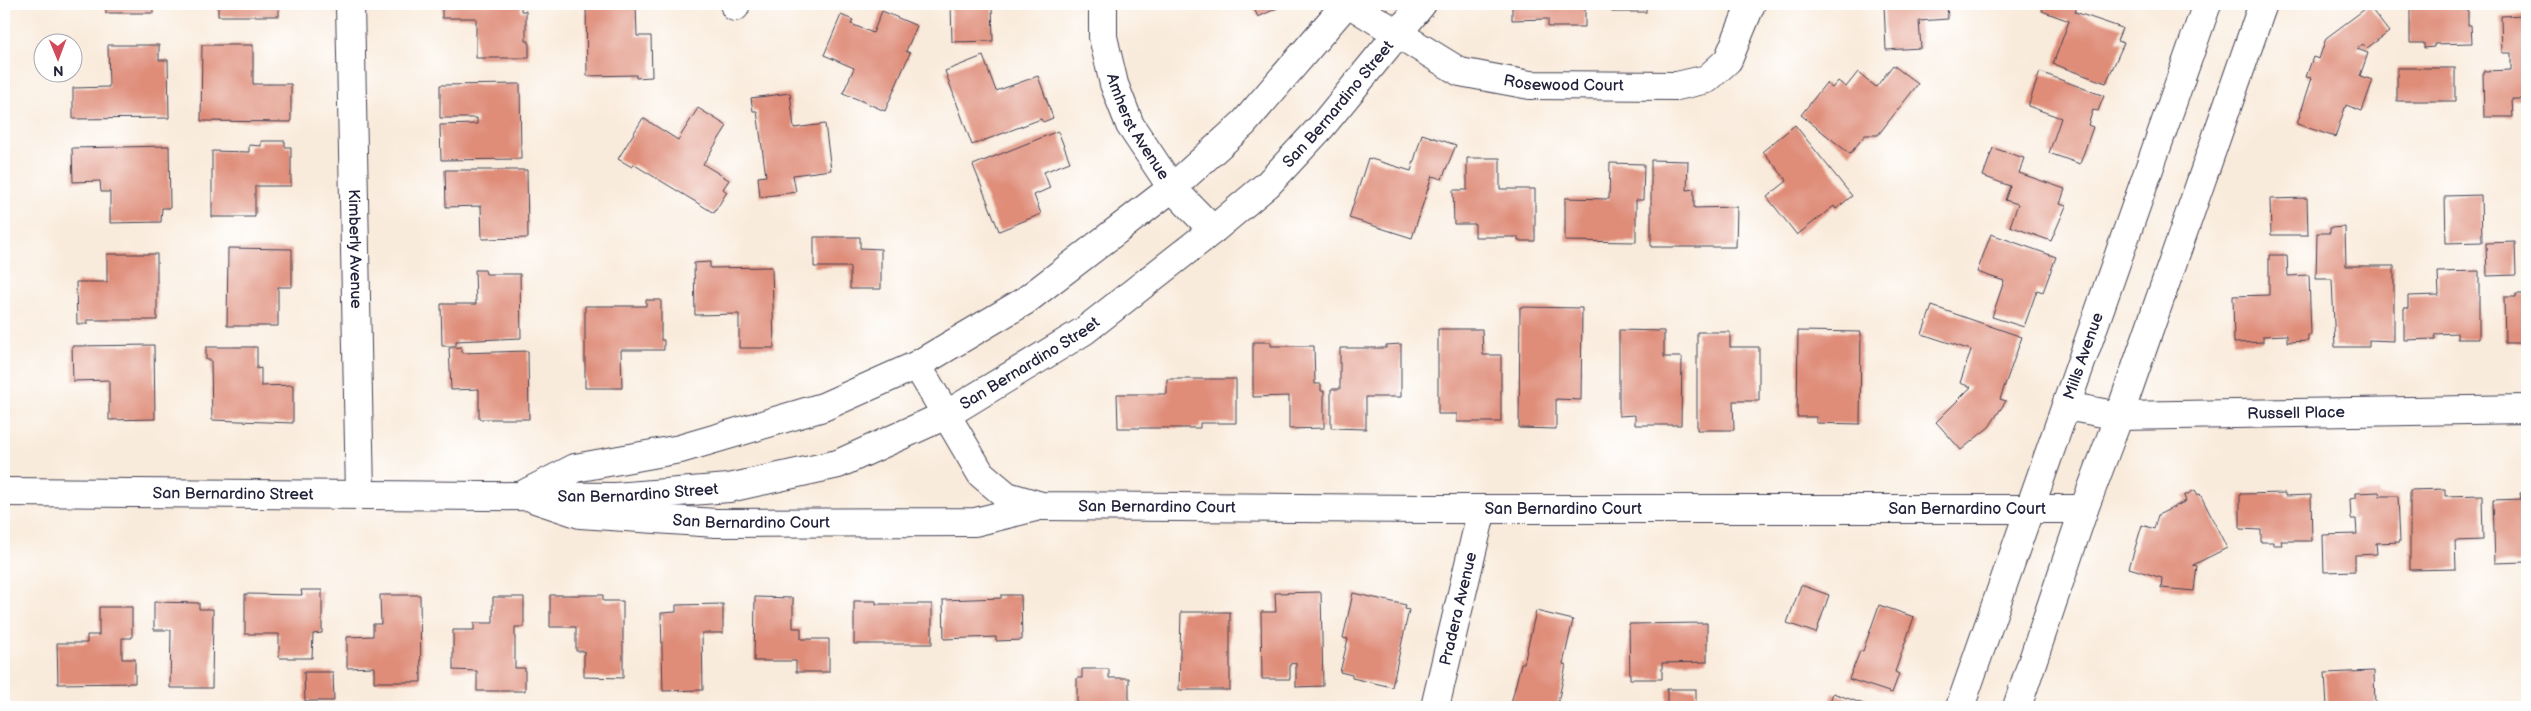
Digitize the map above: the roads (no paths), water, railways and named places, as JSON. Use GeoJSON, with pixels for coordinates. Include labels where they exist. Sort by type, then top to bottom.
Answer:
{"type":"FeatureCollection","features":[{"type":"Feature","properties":{"kind":"main road","name":"Kimberly Avenue"},"geometry":{"type":"LineString","coordinates":[[350,4],[360,494]]}},
{"type":"Feature","properties":{"kind":"main road","name":"Amherst Avenue"},"geometry":{"type":"LineString","coordinates":[[1102,4],[1103,37],[1114,84],[1130,125],[1172,188],[1213,230]]}},
{"type":"Feature","properties":{"kind":"main road","name":"San Bernardino Street"},"geometry":{"type":"LineString","coordinates":[[522,495],[575,468],[680,449],[823,407],[917,365],[1026,301],[1172,188],[1244,123],[1348,4]]}},
{"type":"Feature","properties":{"kind":"main road","name":"Rosewood Court"},"geometry":{"type":"LineString","coordinates":[[1348,4],[1460,72],[1521,84],[1677,86],[1707,79],[1728,60],[1751,4]]}},
{"type":"Feature","properties":{"kind":"main road","name":"San Bernardino Street"},"geometry":{"type":"LineString","coordinates":[[4,492],[614,497],[729,488],[838,464],[946,415],[1084,331],[1213,230],[1268,184],[1322,126],[1422,4]]}},
{"type":"Feature","properties":{"kind":"main road","name":"Mills Avenue"},"geometry":{"type":"LineString","coordinates":[[1960,707],[2207,4]]}},
{"type":"Feature","properties":{"kind":"main road"},"geometry":{"type":"LineString","coordinates":[[2017,707],[2084,509],[2119,416],[2263,4]]}},
{"type":"Feature","properties":{"kind":"main road","name":"San Bernardino Court"},"geometry":{"type":"LineString","coordinates":[[917,365],[981,474],[1007,496],[1041,506]]}},
{"type":"Feature","properties":{"kind":"main road","name":"Russell Place"},"geometry":{"type":"LineString","coordinates":[[2066,406],[2119,416],[2527,410]]}},
{"type":"Feature","properties":{"kind":"main road","name":"San Bernardino Court"},"geometry":{"type":"LineString","coordinates":[[522,495],[580,514],[716,523],[975,522],[1041,506],[1482,509],[2084,509]]}},
{"type":"Feature","properties":{"kind":"main road","name":"Pradera Avenue"},"geometry":{"type":"LineString","coordinates":[[1435,707],[1482,509]]}}]}
